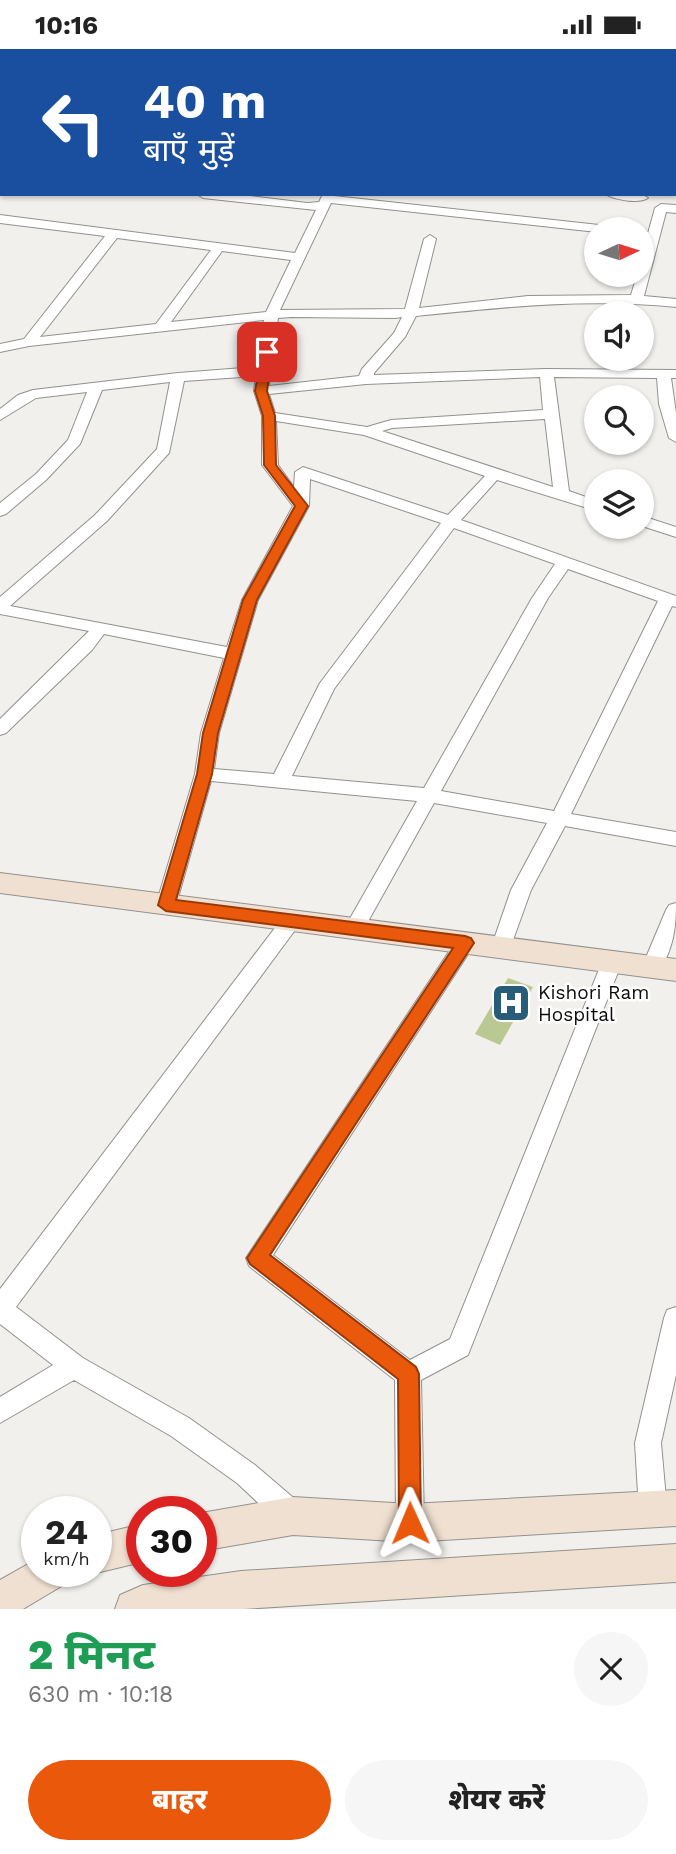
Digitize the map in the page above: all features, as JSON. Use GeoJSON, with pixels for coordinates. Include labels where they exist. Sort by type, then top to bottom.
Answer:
{"type":"FeatureCollection","features":[{"type":"Feature","properties":{"kind":"street"},"geometry":{"type":"LineString","coordinates":[[218,196],[307,208],[326,200],[584,227]]}},
{"type":"Feature","properties":{"kind":"street"},"geometry":{"type":"LineString","coordinates":[[626,196],[642,198]]}},
{"type":"Feature","properties":{"kind":"street"},"geometry":{"type":"LineString","coordinates":[[301,506],[270,465],[269,416],[261,391],[272,314],[326,200]]}},
{"type":"Feature","properties":{"kind":"street"},"geometry":{"type":"LineString","coordinates":[[654,223],[661,208],[676,209]]}},
{"type":"Feature","properties":{"kind":"street"},"geometry":{"type":"LineString","coordinates":[[3,222],[114,233],[297,257]]}},
{"type":"Feature","properties":{"kind":"street"},"geometry":{"type":"LineString","coordinates":[[29,342],[114,233]]}},
{"type":"Feature","properties":{"kind":"street"},"geometry":{"type":"LineString","coordinates":[[366,380],[367,372],[400,334],[411,312],[430,239]]}},
{"type":"Feature","properties":{"kind":"street"},"geometry":{"type":"LineString","coordinates":[[161,327],[219,247]]}},
{"type":"Feature","properties":{"kind":"street"},"geometry":{"type":"LineString","coordinates":[[637,299],[639,287]]}},
{"type":"Feature","properties":{"kind":"street"},"geometry":{"type":"LineString","coordinates":[[0,348],[29,342],[272,314],[411,312],[528,300],[637,299],[676,303]]}},
{"type":"Feature","properties":{"kind":"street"},"geometry":{"type":"LineString","coordinates":[[0,416],[23,398],[33,394],[178,377],[265,371]]}},
{"type":"Feature","properties":{"kind":"street"},"geometry":{"type":"LineString","coordinates":[[546,373],[561,492]]}},
{"type":"Feature","properties":{"kind":"street"},"geometry":{"type":"LineString","coordinates":[[261,391],[366,380],[546,373],[670,374],[666,404],[676,438]]}},
{"type":"Feature","properties":{"kind":"street"},"geometry":{"type":"LineString","coordinates":[[0,608],[101,518],[164,450],[178,377]]}},
{"type":"Feature","properties":{"kind":"street"},"geometry":{"type":"LineString","coordinates":[[0,511],[41,477],[75,441],[96,387]]}},
{"type":"Feature","properties":{"kind":"street"},"geometry":{"type":"LineString","coordinates":[[0,398],[23,398]]}},
{"type":"Feature","properties":{"kind":"street"},"geometry":{"type":"LineString","coordinates":[[367,431],[391,424],[552,414]]}},
{"type":"Feature","properties":{"kind":"street"},"geometry":{"type":"LineString","coordinates":[[269,416],[367,431],[494,475],[544,491],[561,492],[584,502]]}},
{"type":"Feature","properties":{"kind":"street"},"geometry":{"type":"LineString","coordinates":[[166,905],[204,774],[210,733],[250,600],[301,506],[303,472],[672,601],[521,890],[501,947]]}},
{"type":"Feature","properties":{"kind":"street"},"geometry":{"type":"LineString","coordinates":[[280,781],[326,687],[450,522],[494,475]]}},
{"type":"Feature","properties":{"kind":"street"},"geometry":{"type":"LineString","coordinates":[[654,525],[676,532]]}},
{"type":"Feature","properties":{"kind":"street"},"geometry":{"type":"LineString","coordinates":[[354,929],[540,598],[564,563]]}},
{"type":"Feature","properties":{"kind":"street"},"geometry":{"type":"LineString","coordinates":[[0,608],[234,654]]}},
{"type":"Feature","properties":{"kind":"street"},"geometry":{"type":"LineString","coordinates":[[0,729],[86,646],[100,628]]}},
{"type":"Feature","properties":{"kind":"street"},"geometry":{"type":"LineString","coordinates":[[204,774],[427,795],[676,839]]}},
{"type":"Feature","properties":{"kind":"street"},"geometry":{"type":"LineString","coordinates":[[0,884],[664,968],[676,910]]}},
{"type":"Feature","properties":{"kind":"street"},"geometry":{"type":"LineString","coordinates":[[291,921],[0,1309],[74,1366],[180,1427],[246,1474],[293,1515]]}},
{"type":"Feature","properties":{"kind":"street"},"geometry":{"type":"LineString","coordinates":[[408,1374],[257,1258],[465,943]]}},
{"type":"Feature","properties":{"kind":"street"},"geometry":{"type":"LineString","coordinates":[[408,1374],[459,1347],[612,962]]}},
{"type":"Feature","properties":{"kind":"street"},"geometry":{"type":"LineString","coordinates":[[217,1529],[293,1515],[410,1523],[664,1509],[648,1443],[676,1318]]}},
{"type":"Feature","properties":{"kind":"street"},"geometry":{"type":"LineString","coordinates":[[0,1411],[74,1366]]}},
{"type":"Feature","properties":{"kind":"street"},"geometry":{"type":"LineString","coordinates":[[408,1374],[410,1523]]}},
{"type":"Feature","properties":{"kind":"street"},"geometry":{"type":"LineString","coordinates":[[134,1609],[143,1604],[240,1590],[676,1563]]}},
{"type":"Feature","properties":{"kind":"street"},"geometry":{"type":"LineString","coordinates":[[0,1601],[24,1587]]}},
{"type":"Feature","properties":{"kind":"building"},"geometry":{"type":"Polygon","coordinates":[[[508,978],[533,987],[500,1045],[475,1034],[508,978]]]}},
{"type":"Feature","properties":{"kind":"place","name":"Kishori Ram Hospital"},"geometry":{"type":"Point","coordinates":[511,1003]}},
{"type":"Feature","properties":{"kind":"route"},"geometry":{"type":"LineString","coordinates":[[267,352],[261,391],[269,416],[270,465],[301,506],[250,600],[210,733],[204,774],[166,905],[465,943],[257,1258],[408,1374],[410,1523]]}}]}
